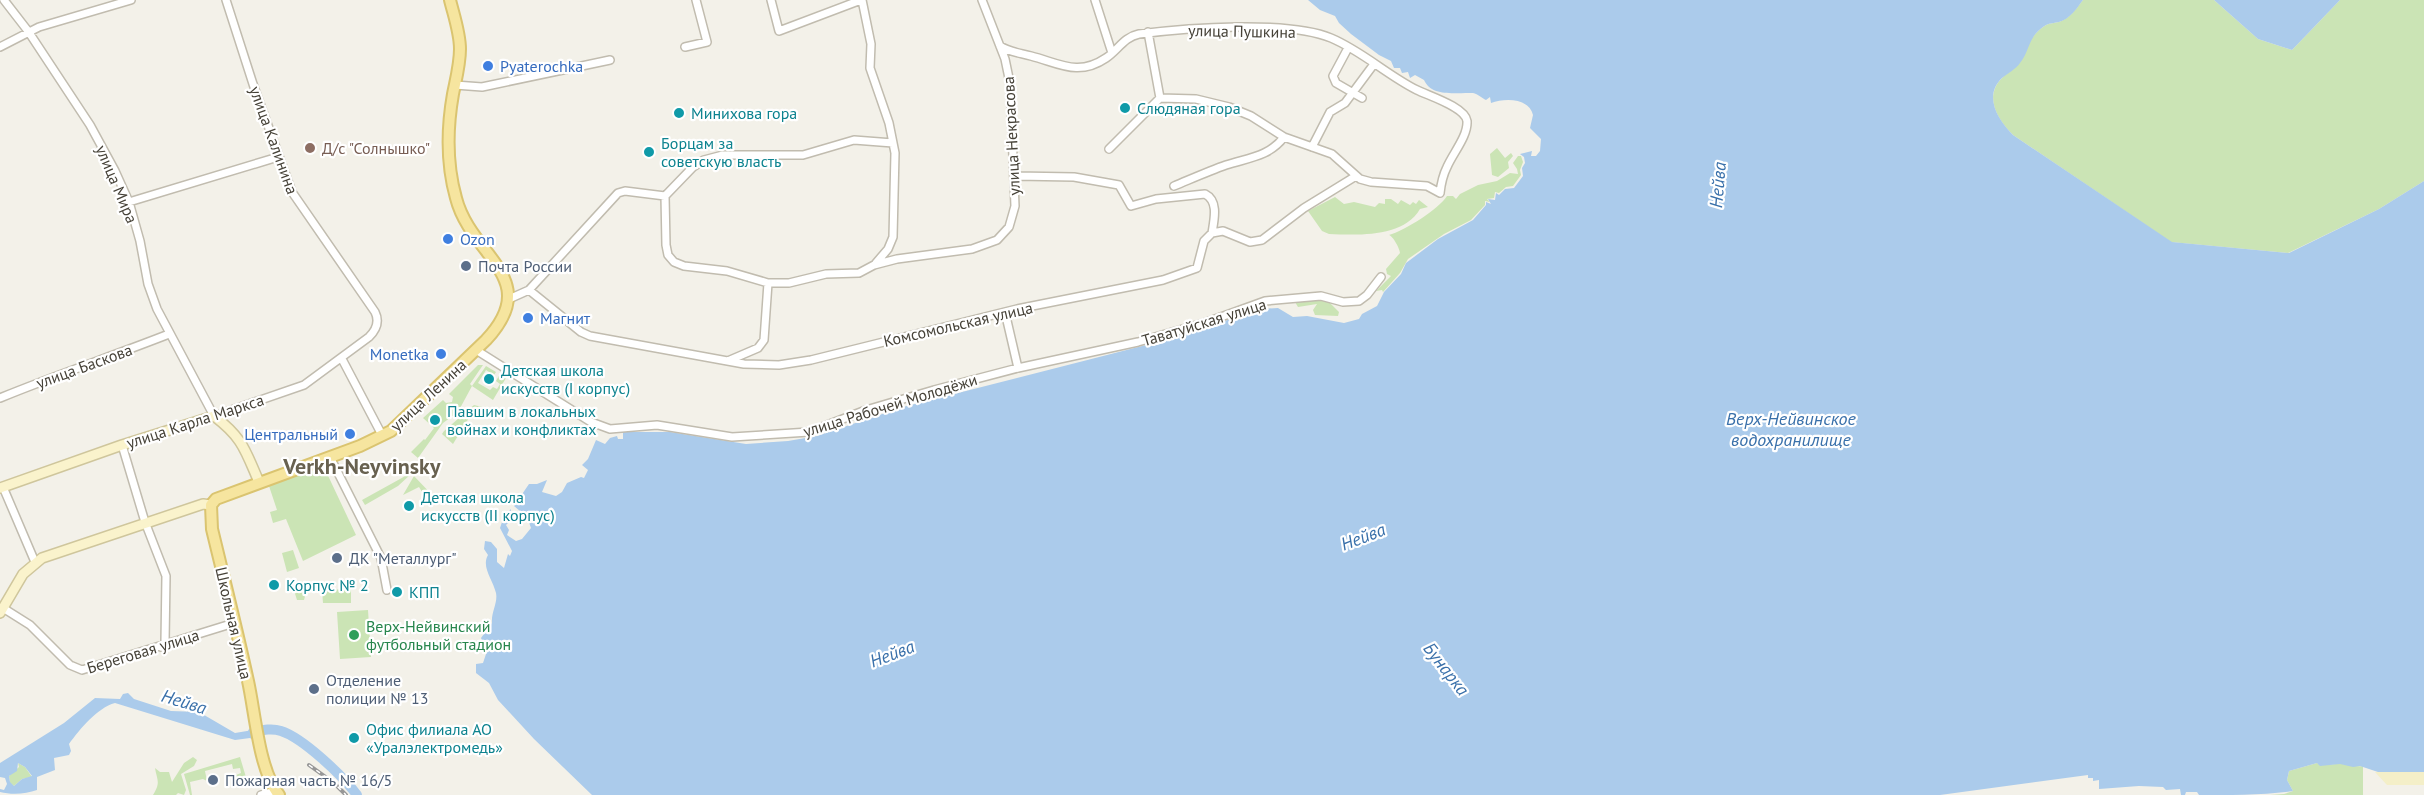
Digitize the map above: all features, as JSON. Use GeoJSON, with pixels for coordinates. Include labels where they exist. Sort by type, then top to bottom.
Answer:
{"type":"FeatureCollection","features":[{"type":"Feature","properties":{"kind":"main road"},"geometry":{"type":"LineString","coordinates":[[450,0],[460,51],[449,132],[454,193],[470,229],[503,275],[509,299]]}},
{"type":"Feature","properties":{"kind":"main road","name":"улица Ленина"},"geometry":{"type":"LineString","coordinates":[[211,505],[216,499],[259,482],[330,458],[382,435],[400,423],[502,322],[509,299]]}},
{"type":"Feature","properties":{"kind":"main road","name":"Школьная улица"},"geometry":{"type":"LineString","coordinates":[[211,505],[212,529],[265,765],[277,793]]}},
{"type":"Feature","properties":{"kind":"street","name":"улица Мира"},"geometry":{"type":"LineString","coordinates":[[4,0],[28,31],[97,137],[129,202],[140,241],[148,284],[169,334],[214,416]]}},
{"type":"Feature","properties":{"kind":"street"},"geometry":{"type":"LineString","coordinates":[[0,46],[28,31],[71,16],[131,0]]}},
{"type":"Feature","properties":{"kind":"street","name":"улица Калинина"},"geometry":{"type":"LineString","coordinates":[[226,0],[278,157],[296,199],[375,312],[378,320],[376,329]]}},
{"type":"Feature","properties":{"kind":"street"},"geometry":{"type":"LineString","coordinates":[[685,47],[707,42],[696,0]]}},
{"type":"Feature","properties":{"kind":"street"},"geometry":{"type":"LineString","coordinates":[[771,0],[779,31],[861,0],[871,44],[870,68],[893,143],[896,184],[893,237],[888,249],[874,265],[856,273],[832,273],[789,283],[768,283],[727,271],[684,266],[674,262],[668,255],[665,196],[693,167],[717,156],[803,155],[854,140],[893,143]]}},
{"type":"Feature","properties":{"kind":"street","name":"улица Некрасова"},"geometry":{"type":"LineString","coordinates":[[874,265],[897,259],[988,245],[1002,237],[1013,218],[1015,176],[1010,83],[1000,46],[982,0]]}},
{"type":"Feature","properties":{"kind":"street"},"geometry":{"type":"LineString","coordinates":[[1095,0],[1112,53]]}},
{"type":"Feature","properties":{"kind":"street","name":"улица Пушкина"},"geometry":{"type":"LineString","coordinates":[[1000,46],[1009,51],[1066,68],[1089,65],[1104,60],[1128,37],[1148,33],[1210,28],[1279,29],[1321,35],[1348,48],[1414,88],[1457,109],[1465,116],[1467,121],[1465,131],[1448,165],[1440,193],[1427,186],[1371,182],[1356,176]]}},
{"type":"Feature","properties":{"kind":"street"},"geometry":{"type":"LineString","coordinates":[[1148,33],[1160,98]]}},
{"type":"Feature","properties":{"kind":"street"},"geometry":{"type":"LineString","coordinates":[[1348,48],[1333,76],[1336,83],[1362,98]]}},
{"type":"Feature","properties":{"kind":"street"},"geometry":{"type":"LineString","coordinates":[[455,85],[489,86],[610,60]]}},
{"type":"Feature","properties":{"kind":"street"},"geometry":{"type":"LineString","coordinates":[[1312,147],[1330,112],[1345,103],[1374,64]]}},
{"type":"Feature","properties":{"kind":"street"},"geometry":{"type":"LineString","coordinates":[[1015,176],[1074,177],[1086,181],[1119,184],[1131,206],[1156,199],[1208,195],[1214,205],[1212,233],[1222,231],[1250,242],[1262,240],[1305,208],[1356,176],[1332,154],[1284,137],[1251,116],[1229,107],[1196,99],[1160,98],[1109,149]]}},
{"type":"Feature","properties":{"kind":"street"},"geometry":{"type":"LineString","coordinates":[[1174,186],[1233,163],[1259,156],[1284,137]]}},
{"type":"Feature","properties":{"kind":"street"},"geometry":{"type":"LineString","coordinates":[[129,202],[278,157]]}},
{"type":"Feature","properties":{"kind":"street"},"geometry":{"type":"LineString","coordinates":[[509,299],[529,290],[616,194],[625,191],[665,196]]}},
{"type":"Feature","properties":{"kind":"street","name":"Комсомольская улица"},"geometry":{"type":"LineString","coordinates":[[529,290],[585,334],[623,343],[758,365],[798,363],[1005,312],[1156,281],[1193,271],[1198,266],[1204,241],[1212,233]]}},
{"type":"Feature","properties":{"kind":"street","name":"Таватуйская улица"},"geometry":{"type":"LineString","coordinates":[[1018,368],[1138,342],[1207,322],[1264,301],[1321,296],[1343,302],[1355,302],[1364,298],[1381,277]]}},
{"type":"Feature","properties":{"kind":"street"},"geometry":{"type":"LineString","coordinates":[[729,360],[758,348],[764,339],[768,283]]}},
{"type":"Feature","properties":{"kind":"street"},"geometry":{"type":"LineString","coordinates":[[1005,312],[1018,368]]}},
{"type":"Feature","properties":{"kind":"street","name":"улица Карла Маркса"},"geometry":{"type":"LineString","coordinates":[[1,488],[122,445],[298,388],[342,360],[376,329]]}},
{"type":"Feature","properties":{"kind":"street","name":"улица Баскова"},"geometry":{"type":"LineString","coordinates":[[0,398],[169,334]]}},
{"type":"Feature","properties":{"kind":"street","name":"улица Рабочей Молодёжи"},"geometry":{"type":"LineString","coordinates":[[476,350],[600,427],[610,429],[657,425],[732,437],[819,430],[877,406],[1018,368]]}},
{"type":"Feature","properties":{"kind":"street"},"geometry":{"type":"LineString","coordinates":[[342,360],[382,435]]}},
{"type":"Feature","properties":{"kind":"street"},"geometry":{"type":"LineString","coordinates":[[214,416],[231,429],[240,440],[259,482]]}},
{"type":"Feature","properties":{"kind":"street"},"geometry":{"type":"LineString","coordinates":[[122,445],[145,522],[166,576],[165,642],[161,647]]}},
{"type":"Feature","properties":{"kind":"street"},"geometry":{"type":"LineString","coordinates":[[330,458],[381,558],[387,590]]}},
{"type":"Feature","properties":{"kind":"street"},"geometry":{"type":"LineString","coordinates":[[1,488],[35,562]]}},
{"type":"Feature","properties":{"kind":"street","name":"улица Ленина"},"geometry":{"type":"LineString","coordinates":[[1,610],[17,582],[35,562],[58,551],[145,522],[203,504],[211,505]]}},
{"type":"Feature","properties":{"kind":"street","name":"Береговая улица"},"geometry":{"type":"LineString","coordinates":[[1,610],[30,624],[70,665],[86,670],[234,623]]}},
{"type":"Feature","properties":{"kind":"street"},"geometry":{"type":"LineString","coordinates":[[261,795],[277,793]]}},
{"type":"Feature","properties":{"kind":"green space"},"geometry":{"type":"Polygon","coordinates":[[[2083,0],[2214,0],[2258,39],[2292,50],[2340,0],[2424,0],[2424,181],[2379,209],[2288,253],[2171,242],[2013,135],[2002,122],[1995,108],[1993,100],[1996,85],[2013,68],[2032,38],[2046,25],[2066,18],[2083,0]]]}},
{"type":"Feature","properties":{"kind":"green space"},"geometry":{"type":"Polygon","coordinates":[[[1497,148],[1505,158],[1511,153],[1513,156],[1508,162],[1509,168],[1498,177],[1492,175],[1490,154],[1497,148]]]}},
{"type":"Feature","properties":{"kind":"green space"},"geometry":{"type":"Polygon","coordinates":[[[1518,156],[1521,156],[1523,162],[1521,175],[1513,186],[1506,187],[1499,193],[1495,192],[1494,198],[1487,199],[1490,202],[1485,201],[1485,205],[1471,220],[1444,234],[1408,259],[1400,273],[1383,292],[1382,290],[1376,291],[1391,276],[1387,274],[1386,269],[1400,253],[1396,243],[1389,235],[1421,219],[1447,196],[1453,196],[1456,199],[1460,194],[1478,185],[1497,181],[1510,173],[1518,174],[1513,163],[1518,156]]]}},
{"type":"Feature","properties":{"kind":"green space"},"geometry":{"type":"Polygon","coordinates":[[[1335,197],[1344,204],[1354,202],[1375,207],[1379,203],[1385,204],[1385,199],[1391,199],[1398,204],[1401,200],[1410,205],[1413,202],[1416,204],[1419,200],[1428,207],[1420,209],[1403,225],[1391,230],[1353,235],[1329,234],[1322,231],[1308,211],[1335,197]]]}},
{"type":"Feature","properties":{"kind":"green space"},"geometry":{"type":"Polygon","coordinates":[[[1317,299],[1329,302],[1339,312],[1338,316],[1315,315],[1313,310],[1317,304],[1298,307],[1295,302],[1317,299]]]}},
{"type":"Feature","properties":{"kind":"green space"},"geometry":{"type":"Polygon","coordinates":[[[478,365],[483,365],[470,384],[472,386],[458,412],[443,423],[418,458],[411,452],[425,440],[434,428],[423,418],[443,400],[446,403],[452,402],[453,397],[449,394],[478,365]]]}},
{"type":"Feature","properties":{"kind":"green space"},"geometry":{"type":"Polygon","coordinates":[[[486,366],[496,372],[494,375],[486,370],[478,383],[490,390],[493,387],[497,389],[500,384],[496,381],[500,374],[506,378],[493,400],[472,386],[486,366]]]}},
{"type":"Feature","properties":{"kind":"green space"},"geometry":{"type":"Polygon","coordinates":[[[474,405],[482,407],[483,413],[475,408],[453,444],[442,434],[474,405]]]}},
{"type":"Feature","properties":{"kind":"green space"},"geometry":{"type":"Polygon","coordinates":[[[323,465],[356,535],[303,561],[286,519],[273,523],[270,512],[277,510],[268,483],[323,465]]]}},
{"type":"Feature","properties":{"kind":"green space"},"geometry":{"type":"Polygon","coordinates":[[[409,474],[398,486],[365,505],[362,500],[409,474]]]}},
{"type":"Feature","properties":{"kind":"green space"},"geometry":{"type":"Polygon","coordinates":[[[414,476],[435,498],[429,503],[419,487],[403,495],[414,476]]]}},
{"type":"Feature","properties":{"kind":"green space"},"geometry":{"type":"Polygon","coordinates":[[[293,550],[299,568],[287,572],[282,553],[293,550]]]}},
{"type":"Feature","properties":{"kind":"green space"},"geometry":{"type":"Polygon","coordinates":[[[291,581],[309,582],[304,600],[297,600],[291,581]]]}},
{"type":"Feature","properties":{"kind":"green space"},"geometry":{"type":"Polygon","coordinates":[[[351,589],[351,603],[323,603],[322,590],[351,589]]]}},
{"type":"Feature","properties":{"kind":"green space","name":"Верх-Нейвинский футбольный стадион"},"geometry":{"type":"Polygon","coordinates":[[[368,610],[371,657],[340,659],[337,612],[368,610]]]}},
{"type":"Feature","properties":{"kind":"green space"},"geometry":{"type":"Polygon","coordinates":[[[193,757],[197,760],[194,766],[181,774],[186,790],[184,795],[178,793],[176,795],[153,795],[158,784],[155,768],[160,772],[169,772],[172,782],[184,763],[193,757]]]}},
{"type":"Feature","properties":{"kind":"green space"},"geometry":{"type":"Polygon","coordinates":[[[240,757],[248,784],[240,787],[236,775],[241,773],[240,768],[233,769],[232,764],[205,771],[207,781],[203,779],[190,782],[192,795],[190,795],[184,774],[240,757]]]}},
{"type":"Feature","properties":{"kind":"green space"},"geometry":{"type":"Polygon","coordinates":[[[18,763],[25,767],[32,777],[22,779],[14,786],[10,783],[9,776],[19,767],[18,763]]]}},
{"type":"Feature","properties":{"kind":"green space"},"geometry":{"type":"Polygon","coordinates":[[[2317,763],[2363,766],[2363,795],[2270,795],[2293,791],[2287,780],[2289,771],[2317,763]]]}},
{"type":"Feature","properties":{"kind":"sand"},"geometry":{"type":"Polygon","coordinates":[[[2375,772],[2424,772],[2424,785],[2387,785],[2375,772]]]}},
{"type":"Feature","properties":{"kind":"water","name":"Верх-Нейвинское водохранилище"},"geometry":{"type":"Polygon","coordinates":[[[1308,0],[2083,0],[2067,18],[2046,25],[2035,34],[2020,63],[1996,85],[1993,100],[1995,108],[2002,122],[2013,135],[2172,242],[2289,253],[2379,209],[2424,181],[2424,772],[2378,772],[2360,766],[2340,764],[2320,766],[2317,763],[2289,771],[2287,780],[2293,791],[2235,795],[2199,795],[2197,792],[2186,792],[2185,795],[2181,795],[2180,789],[2166,790],[2163,787],[2099,789],[2099,780],[2093,781],[2093,778],[2088,778],[2088,775],[1940,795],[592,795],[534,739],[498,700],[489,683],[476,673],[476,664],[483,663],[487,651],[481,638],[492,623],[496,597],[486,564],[488,555],[484,549],[485,541],[491,542],[497,549],[497,562],[504,568],[508,554],[510,556],[512,551],[500,528],[504,516],[511,509],[510,521],[506,525],[509,530],[507,535],[516,541],[522,539],[531,528],[527,517],[514,506],[529,484],[547,480],[542,492],[556,496],[562,492],[567,483],[581,477],[584,478],[588,470],[582,465],[588,459],[596,440],[605,444],[610,438],[617,436],[618,439],[623,439],[623,432],[670,432],[746,444],[788,441],[817,436],[903,407],[1150,344],[1261,309],[1278,308],[1293,317],[1307,316],[1344,323],[1359,319],[1362,314],[1377,306],[1384,292],[1401,274],[1406,263],[1438,239],[1473,220],[1486,202],[1491,204],[1488,199],[1495,200],[1496,193],[1499,195],[1505,189],[1514,188],[1523,176],[1522,168],[1525,163],[1524,157],[1520,154],[1532,151],[1531,156],[1536,156],[1540,151],[1541,139],[1530,128],[1533,115],[1527,105],[1509,100],[1491,103],[1490,97],[1486,100],[1473,93],[1439,92],[1415,75],[1410,78],[1408,72],[1402,73],[1400,68],[1394,68],[1391,61],[1351,34],[1335,16],[1320,10],[1308,0]]]}},
{"type":"Feature","properties":{"kind":"water"},"geometry":{"type":"Polygon","coordinates":[[[2214,0],[2340,0],[2292,50],[2258,39],[2214,0]]]}},
{"type":"Feature","properties":{"kind":"water"},"geometry":{"type":"Polygon","coordinates":[[[128,693],[134,699],[171,711],[199,712],[235,733],[264,728],[265,732],[253,740],[250,738],[235,740],[115,703],[95,714],[84,726],[69,744],[71,751],[69,755],[54,758],[55,770],[37,777],[37,790],[19,794],[0,792],[0,789],[4,790],[7,784],[5,778],[0,777],[0,763],[64,723],[95,698],[120,699],[123,694],[128,693]],[[18,763],[17,771],[9,776],[14,786],[22,779],[32,776],[25,767],[18,763]]]}},
{"type":"Feature","properties":{"kind":"waterway","name":"Нейва"},"geometry":{"type":"LineString","coordinates":[[253,732],[281,731],[300,741],[322,758],[357,795]]}},
{"type":"Feature","properties":{"kind":"railway"},"geometry":{"type":"LineString","coordinates":[[309,765],[346,795]]}},
{"type":"Feature","properties":{"kind":"place","name":"Pyaterochka"},"geometry":{"type":"Point","coordinates":[488,66]}},
{"type":"Feature","properties":{"kind":"place","name":"Слюдяная гора"},"geometry":{"type":"Point","coordinates":[1125,108]}},
{"type":"Feature","properties":{"kind":"place","name":"Минихова гора"},"geometry":{"type":"Point","coordinates":[679,113]}},
{"type":"Feature","properties":{"kind":"place","name":"Д/с \"Солнышко\""},"geometry":{"type":"Point","coordinates":[310,148]}},
{"type":"Feature","properties":{"kind":"place","name":"Борцам за советскую власть"},"geometry":{"type":"Point","coordinates":[649,152]}},
{"type":"Feature","properties":{"kind":"place","name":"Ozon"},"geometry":{"type":"Point","coordinates":[448,239]}},
{"type":"Feature","properties":{"kind":"place","name":"Почта России"},"geometry":{"type":"Point","coordinates":[466,266]}},
{"type":"Feature","properties":{"kind":"place","name":"Магнит"},"geometry":{"type":"Point","coordinates":[528,318]}},
{"type":"Feature","properties":{"kind":"place","name":"Monetka"},"geometry":{"type":"Point","coordinates":[441,354]}},
{"type":"Feature","properties":{"kind":"place","name":"Детская школа искусств (I корпус)"},"geometry":{"type":"Point","coordinates":[489,379]}},
{"type":"Feature","properties":{"kind":"place","name":"Павшим в локальных войнах и конфликтах"},"geometry":{"type":"Point","coordinates":[435,420]}},
{"type":"Feature","properties":{"kind":"place","name":"Центральный"},"geometry":{"type":"Point","coordinates":[350,434]}},
{"type":"Feature","properties":{"kind":"place","name":"Детская школа искусств (II корпус)"},"geometry":{"type":"Point","coordinates":[409,506]}},
{"type":"Feature","properties":{"kind":"place","name":"ДК \"Металлург\""},"geometry":{"type":"Point","coordinates":[337,558]}},
{"type":"Feature","properties":{"kind":"place","name":"Корпус № 2"},"geometry":{"type":"Point","coordinates":[274,585]}},
{"type":"Feature","properties":{"kind":"place","name":"КПП"},"geometry":{"type":"Point","coordinates":[397,592]}},
{"type":"Feature","properties":{"kind":"place","name":"Верх-Нейвинский футбольный стадион"},"geometry":{"type":"Point","coordinates":[354,635]}},
{"type":"Feature","properties":{"kind":"place","name":"Отделение полиции № 13"},"geometry":{"type":"Point","coordinates":[314,689]}},
{"type":"Feature","properties":{"kind":"place","name":"Офис филиала АО «Уралэлектромедь»"},"geometry":{"type":"Point","coordinates":[354,738]}},
{"type":"Feature","properties":{"kind":"place","name":"Пожарная часть № 16/5"},"geometry":{"type":"Point","coordinates":[213,780]}},
{"type":"Feature","properties":{"kind":"district","name":"Verkh-Neyvinsky"},"geometry":{"type":"Point","coordinates":[362,466]}},
{"type":"Feature","properties":{"kind":"water label","name":"Бунарка"},"geometry":{"type":"Point","coordinates":[1446,669]}}]}
